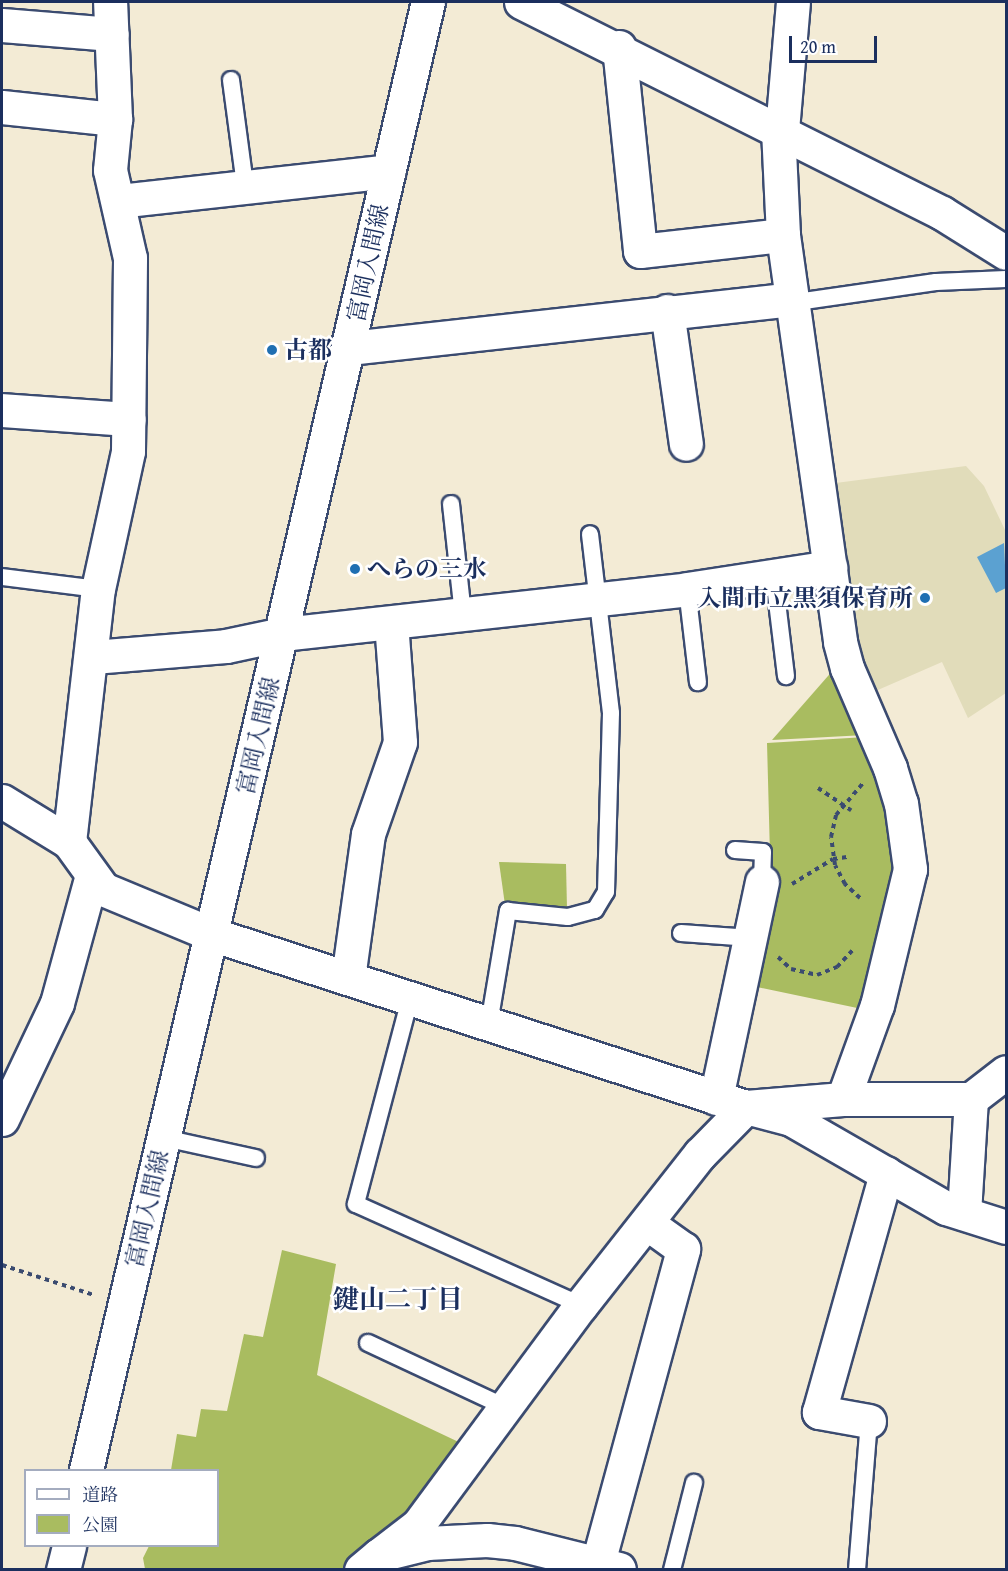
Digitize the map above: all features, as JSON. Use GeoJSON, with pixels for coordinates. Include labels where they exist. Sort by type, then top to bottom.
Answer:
{"type":"FeatureCollection","features":[{"type":"Feature","properties":{"kind":"street"},"geometry":{"type":"LineString","coordinates":[[69,842],[93,657],[98,589],[128,451],[130,258],[110,170],[115,119],[110,2]]}},
{"type":"Feature","properties":{"kind":"street","name":"富岡入間線"},"geometry":{"type":"LineString","coordinates":[[86,1469],[428,2]]}},
{"type":"Feature","properties":{"kind":"street"},"geometry":{"type":"LineString","coordinates":[[521,2],[619,47],[780,129],[942,213],[1006,253]]}},
{"type":"Feature","properties":{"kind":"street"},"geometry":{"type":"LineString","coordinates":[[793,2],[780,129],[783,235],[791,299],[847,668],[890,768],[901,803],[910,869],[877,1005],[843,1098]]}},
{"type":"Feature","properties":{"kind":"street"},"geometry":{"type":"LineString","coordinates":[[2,25],[112,34]]}},
{"type":"Feature","properties":{"kind":"street"},"geometry":{"type":"LineString","coordinates":[[619,47],[640,250],[783,235]]}},
{"type":"Feature","properties":{"kind":"street"},"geometry":{"type":"LineString","coordinates":[[2,107],[115,119]]}},
{"type":"Feature","properties":{"kind":"street"},"geometry":{"type":"LineString","coordinates":[[118,201],[245,185],[388,171]]}},
{"type":"Feature","properties":{"kind":"street"},"geometry":{"type":"LineString","coordinates":[[349,348],[791,299]]}},
{"type":"Feature","properties":{"kind":"street"},"geometry":{"type":"LineString","coordinates":[[667,311],[686,444]]}},
{"type":"Feature","properties":{"kind":"street"},"geometry":{"type":"LineString","coordinates":[[2,410],[129,419]]}},
{"type":"Feature","properties":{"kind":"street"},"geometry":{"type":"LineString","coordinates":[[93,657],[226,646],[282,634],[687,589],[830,567]]}},
{"type":"Feature","properties":{"kind":"street"},"geometry":{"type":"LineString","coordinates":[[348,978],[368,834],[400,742],[391,623]]}},
{"type":"Feature","properties":{"kind":"street"},"geometry":{"type":"LineString","coordinates":[[2,801],[69,842],[103,889],[211,934],[731,1102],[791,1119],[946,1208],[1006,1227]]}},
{"type":"Feature","properties":{"kind":"street"},"geometry":{"type":"LineString","coordinates":[[2,1119],[57,1003],[92,875]]}},
{"type":"Feature","properties":{"kind":"street"},"geometry":{"type":"LineString","coordinates":[[370,1562],[418,1525],[581,1305],[700,1154],[731,1102],[752,930],[774,887]]}},
{"type":"Feature","properties":{"kind":"street"},"geometry":{"type":"LineString","coordinates":[[731,1102],[843,1098],[971,1099],[1006,1072]]}},
{"type":"Feature","properties":{"kind":"street"},"geometry":{"type":"LineString","coordinates":[[964,1214],[971,1099]]}},
{"type":"Feature","properties":{"kind":"street"},"geometry":{"type":"LineString","coordinates":[[869,1421],[819,1412],[886,1173]]}},
{"type":"Feature","properties":{"kind":"street"},"geometry":{"type":"LineString","coordinates":[[370,1562],[427,1543],[487,1540],[605,1567],[683,1249],[647,1223]]}},
{"type":"Feature","properties":{"kind":"street"},"geometry":{"type":"LineString","coordinates":[[63,1569],[68,1547]]}},
{"type":"Feature","properties":{"kind":"lane"},"geometry":{"type":"LineString","coordinates":[[231,80],[245,185]]}},
{"type":"Feature","properties":{"kind":"lane"},"geometry":{"type":"LineString","coordinates":[[791,299],[804,301],[936,282],[1006,279]]}},
{"type":"Feature","properties":{"kind":"lane"},"geometry":{"type":"LineString","coordinates":[[451,504],[463,615]]}},
{"type":"Feature","properties":{"kind":"lane"},"geometry":{"type":"LineString","coordinates":[[489,1024],[508,911],[568,917],[595,910],[606,892],[610,713],[590,534]]}},
{"type":"Feature","properties":{"kind":"lane"},"geometry":{"type":"LineString","coordinates":[[2,577],[98,589]]}},
{"type":"Feature","properties":{"kind":"lane"},"geometry":{"type":"LineString","coordinates":[[774,577],[786,675]]}},
{"type":"Feature","properties":{"kind":"lane"},"geometry":{"type":"LineString","coordinates":[[687,589],[698,682]]}},
{"type":"Feature","properties":{"kind":"lane"},"geometry":{"type":"LineString","coordinates":[[735,850],[763,852],[774,887]]}},
{"type":"Feature","properties":{"kind":"lane"},"geometry":{"type":"LineString","coordinates":[[681,933],[752,930]]}},
{"type":"Feature","properties":{"kind":"lane"},"geometry":{"type":"LineString","coordinates":[[410,999],[356,1204],[581,1305]]}},
{"type":"Feature","properties":{"kind":"lane"},"geometry":{"type":"LineString","coordinates":[[164,1138],[256,1158]]}},
{"type":"Feature","properties":{"kind":"lane"},"geometry":{"type":"LineString","coordinates":[[368,1343],[505,1407]]}},
{"type":"Feature","properties":{"kind":"lane"},"geometry":{"type":"LineString","coordinates":[[857,1569],[869,1421]]}},
{"type":"Feature","properties":{"kind":"lane"},"geometry":{"type":"LineString","coordinates":[[672,1569],[694,1483]]}},
{"type":"Feature","properties":{"kind":"path"},"geometry":{"type":"LineString","coordinates":[[860,897],[845,884],[833,859],[832,826],[843,804],[860,785],[890,768]]}},
{"type":"Feature","properties":{"kind":"path"},"geometry":{"type":"LineString","coordinates":[[818,788],[851,810]]}},
{"type":"Feature","properties":{"kind":"path"},"geometry":{"type":"LineString","coordinates":[[774,887],[833,859],[847,857]]}},
{"type":"Feature","properties":{"kind":"path"},"geometry":{"type":"LineString","coordinates":[[752,930],[771,924],[778,956],[791,969],[806,974],[826,973],[854,948]]}},
{"type":"Feature","properties":{"kind":"path"},"geometry":{"type":"LineString","coordinates":[[2,1265],[94,1295]]}},
{"type":"Feature","properties":{"kind":"shaded area","name":"入間市立黒須保育所"},"geometry":{"type":"Polygon","coordinates":[[[966,466],[984,486],[1006,532],[1006,693],[968,718],[942,662],[871,693],[853,652],[828,484],[966,466]]]}},
{"type":"Feature","properties":{"kind":"green space"},"geometry":{"type":"Polygon","coordinates":[[[835,668],[865,735],[772,740],[835,668]]]}},
{"type":"Feature","properties":{"kind":"green space"},"geometry":{"type":"Polygon","coordinates":[[[866,737],[879,772],[898,866],[862,1009],[752,986],[770,855],[767,743],[866,737]]]}},
{"type":"Feature","properties":{"kind":"green space"},"geometry":{"type":"Polygon","coordinates":[[[499,862],[566,864],[567,909],[505,905],[499,862]]]}},
{"type":"Feature","properties":{"kind":"green space"},"geometry":{"type":"Polygon","coordinates":[[[282,1250],[336,1264],[317,1375],[465,1445],[406,1526],[348,1569],[145,1569],[143,1558],[148,1547],[219,1547],[219,1469],[171,1469],[177,1434],[196,1437],[201,1409],[227,1411],[244,1334],[263,1337],[282,1250]]]}},
{"type":"Feature","properties":{"kind":"water"},"geometry":{"type":"Polygon","coordinates":[[[1004,543],[1006,588],[996,593],[977,557],[1004,543]]]}},
{"type":"Feature","properties":{"kind":"place","name":"古都"},"geometry":{"type":"Point","coordinates":[272,350]}},
{"type":"Feature","properties":{"kind":"place","name":"へらの三水"},"geometry":{"type":"Point","coordinates":[355,569]}},
{"type":"Feature","properties":{"kind":"place","name":"入間市立黒須保育所"},"geometry":{"type":"Point","coordinates":[925,598]}},
{"type":"Feature","properties":{"kind":"district","name":"鍵山二丁目"},"geometry":{"type":"Point","coordinates":[398,1299]}}]}
